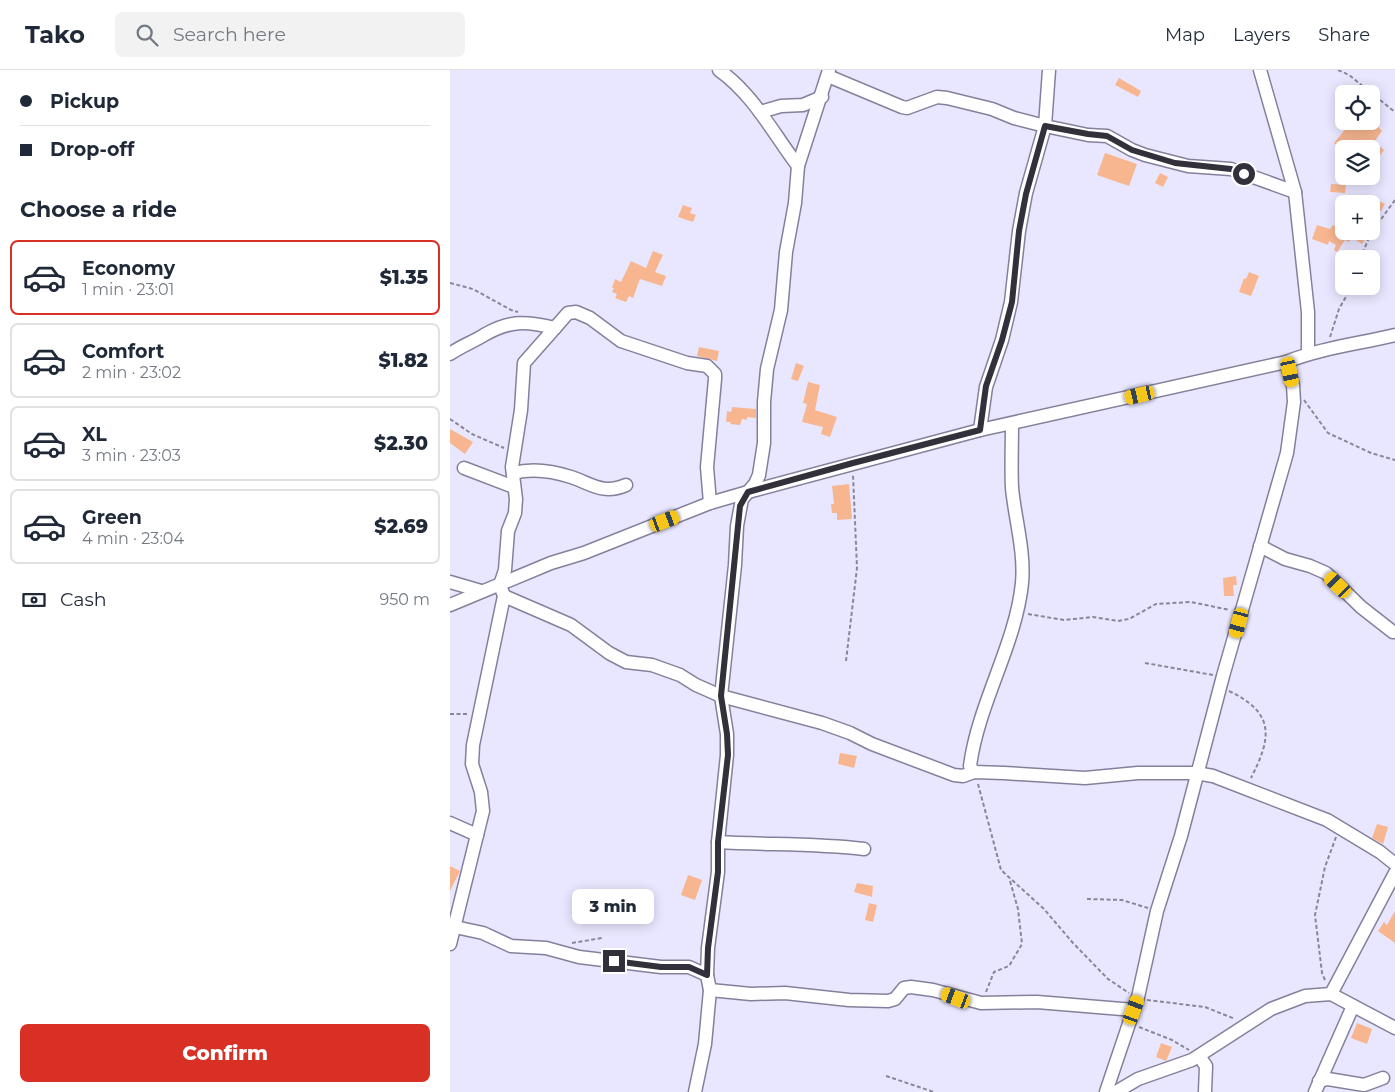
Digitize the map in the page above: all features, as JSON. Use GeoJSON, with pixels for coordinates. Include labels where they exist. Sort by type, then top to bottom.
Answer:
{"type":"FeatureCollection","features":[{"type":"Feature","properties":{"kind":"street"},"geometry":{"type":"LineString","coordinates":[[719,70],[739,86],[798,166]]}},
{"type":"Feature","properties":{"kind":"street"},"geometry":{"type":"LineString","coordinates":[[980,430],[986,386],[1002,340],[1012,302],[1019,231],[1026,194],[1045,126],[1049,70]]}},
{"type":"Feature","properties":{"kind":"street"},"geometry":{"type":"LineString","coordinates":[[1260,70],[1295,192],[1308,312],[1308,354]]}},
{"type":"Feature","properties":{"kind":"street"},"geometry":{"type":"LineString","coordinates":[[695,1092],[705,1044],[710,990],[707,975],[708,948],[718,872],[718,842],[728,755],[721,696],[740,506],[759,475],[764,444],[764,402],[767,369],[781,310],[786,252],[795,203],[798,166],[829,73],[906,108],[937,97],[992,109],[1014,118],[1045,126],[1107,136],[1145,155],[1188,166],[1231,169],[1295,192]]}},
{"type":"Feature","properties":{"kind":"street"},"geometry":{"type":"LineString","coordinates":[[760,112],[781,106],[803,105],[822,97]]}},
{"type":"Feature","properties":{"kind":"street"},"geometry":{"type":"LineString","coordinates":[[450,944],[482,811],[481,792],[472,764],[473,745],[502,590],[508,531],[515,513],[514,449],[521,410],[524,362],[568,313],[576,312],[590,318],[621,341],[687,363],[712,369],[715,379],[707,467],[710,503]]}},
{"type":"Feature","properties":{"kind":"street"},"geometry":{"type":"LineString","coordinates":[[450,354],[496,328],[514,323],[536,323],[555,328]]}},
{"type":"Feature","properties":{"kind":"street"},"geometry":{"type":"LineString","coordinates":[[450,582],[481,591],[502,590],[550,563],[584,553],[710,503],[748,492],[980,430],[1286,362],[1308,354],[1352,346],[1395,335]]}},
{"type":"Feature","properties":{"kind":"street"},"geometry":{"type":"LineString","coordinates":[[1106,1092],[1138,997],[1157,911],[1181,836],[1196,774],[1287,453],[1294,402],[1293,384],[1286,362]]}},
{"type":"Feature","properties":{"kind":"street"},"geometry":{"type":"LineString","coordinates":[[974,772],[970,766],[977,734],[1018,608],[1022,567],[1012,487],[1012,424]]}},
{"type":"Feature","properties":{"kind":"street"},"geometry":{"type":"LineString","coordinates":[[464,468],[514,487]]}},
{"type":"Feature","properties":{"kind":"street"},"geometry":{"type":"LineString","coordinates":[[513,473],[522,471],[550,472],[605,490],[626,486]]}},
{"type":"Feature","properties":{"kind":"street"},"geometry":{"type":"LineString","coordinates":[[1260,546],[1284,559],[1310,566],[1326,573],[1361,607],[1393,632]]}},
{"type":"Feature","properties":{"kind":"street"},"geometry":{"type":"LineString","coordinates":[[502,590],[572,625],[609,654],[626,662],[652,665],[680,675],[696,685],[721,696],[822,723],[954,775],[963,776],[974,772],[1085,778],[1138,773],[1196,774],[1222,779],[1327,820],[1380,852],[1395,864]]}},
{"type":"Feature","properties":{"kind":"street"},"geometry":{"type":"LineString","coordinates":[[450,605],[481,591]]}},
{"type":"Feature","properties":{"kind":"street"},"geometry":{"type":"LineString","coordinates":[[450,823],[477,835]]}},
{"type":"Feature","properties":{"kind":"street"},"geometry":{"type":"LineString","coordinates":[[718,842],[827,844],[864,849]]}},
{"type":"Feature","properties":{"kind":"street"},"geometry":{"type":"LineString","coordinates":[[1331,994],[1395,873]]}},
{"type":"Feature","properties":{"kind":"street"},"geometry":{"type":"LineString","coordinates":[[455,927],[482,933],[511,946],[546,948],[579,957],[661,967],[689,967],[707,975]]}},
{"type":"Feature","properties":{"kind":"street"},"geometry":{"type":"LineString","coordinates":[[710,990],[888,1001],[895,999],[904,988],[911,986],[981,1003],[1037,1002],[1134,1010]]}},
{"type":"Feature","properties":{"kind":"street"},"geometry":{"type":"LineString","coordinates":[[1116,1092],[1138,1079],[1199,1056],[1247,1023],[1282,1003],[1305,996],[1331,994],[1395,1028]]}},
{"type":"Feature","properties":{"kind":"street"},"geometry":{"type":"LineString","coordinates":[[1317,1086],[1353,1006]]}},
{"type":"Feature","properties":{"kind":"street"},"geometry":{"type":"LineString","coordinates":[[1199,1056],[1206,1066],[1205,1092]]}},
{"type":"Feature","properties":{"kind":"street"},"geometry":{"type":"LineString","coordinates":[[1317,1086],[1328,1079],[1364,1084],[1383,1078]]}},
{"type":"Feature","properties":{"kind":"path"},"geometry":{"type":"LineString","coordinates":[[1338,70],[1349,75],[1395,112]]}},
{"type":"Feature","properties":{"kind":"path"},"geometry":{"type":"LineString","coordinates":[[1364,250],[1371,233],[1395,200]]}},
{"type":"Feature","properties":{"kind":"path"},"geometry":{"type":"LineString","coordinates":[[450,283],[473,289],[511,310],[526,314]]}},
{"type":"Feature","properties":{"kind":"path"},"geometry":{"type":"LineString","coordinates":[[1325,350],[1340,309],[1347,295]]}},
{"type":"Feature","properties":{"kind":"path"},"geometry":{"type":"LineString","coordinates":[[1293,384],[1328,433],[1371,453],[1395,460]]}},
{"type":"Feature","properties":{"kind":"path"},"geometry":{"type":"LineString","coordinates":[[450,419],[464,430],[488,442],[503,448],[514,449]]}},
{"type":"Feature","properties":{"kind":"path"},"geometry":{"type":"LineString","coordinates":[[846,661],[856,568],[853,463]]}},
{"type":"Feature","properties":{"kind":"path"},"geometry":{"type":"LineString","coordinates":[[1018,608],[1027,614],[1064,620],[1093,617],[1118,620],[1128,619],[1156,604],[1191,602],[1242,613]]}},
{"type":"Feature","properties":{"kind":"path"},"geometry":{"type":"LineString","coordinates":[[1145,663],[1222,681],[1255,706],[1264,720],[1266,729],[1264,744],[1246,789]]}},
{"type":"Feature","properties":{"kind":"path"},"geometry":{"type":"LineString","coordinates":[[450,714],[478,714]]}},
{"type":"Feature","properties":{"kind":"path"},"geometry":{"type":"LineString","coordinates":[[974,772],[990,824],[1001,870],[1044,909],[1073,943],[1108,979],[1127,993],[1138,997],[1155,1002],[1205,1007],[1247,1023]]}},
{"type":"Feature","properties":{"kind":"path"},"geometry":{"type":"LineString","coordinates":[[1331,994],[1322,972],[1315,915],[1323,876],[1339,828]]}},
{"type":"Feature","properties":{"kind":"path"},"geometry":{"type":"LineString","coordinates":[[981,1003],[994,972],[1008,966],[1022,944],[1018,925],[1018,909],[1010,879]]}},
{"type":"Feature","properties":{"kind":"path"},"geometry":{"type":"LineString","coordinates":[[1087,899],[1122,900],[1157,911]]}},
{"type":"Feature","properties":{"kind":"path"},"geometry":{"type":"LineString","coordinates":[[570,943],[602,938]]}},
{"type":"Feature","properties":{"kind":"path"},"geometry":{"type":"LineString","coordinates":[[1130,1023],[1172,1040],[1199,1056]]}},
{"type":"Feature","properties":{"kind":"path"},"geometry":{"type":"LineString","coordinates":[[886,1076],[934,1092]]}},
{"type":"Feature","properties":{"kind":"building"},"geometry":{"type":"Polygon","coordinates":[[[1119,78],[1141,91],[1138,97],[1115,85],[1119,78]]]}},
{"type":"Feature","properties":{"kind":"building"},"geometry":{"type":"Polygon","coordinates":[[[1380,129],[1382,131],[1375,140],[1336,140],[1345,130],[1380,129]]]}},
{"type":"Feature","properties":{"kind":"building"},"geometry":{"type":"Polygon","coordinates":[[[1380,147],[1384,150],[1380,155],[1380,147]]]}},
{"type":"Feature","properties":{"kind":"building"},"geometry":{"type":"Polygon","coordinates":[[[1105,153],[1137,164],[1129,186],[1097,175],[1105,153]]]}},
{"type":"Feature","properties":{"kind":"building"},"geometry":{"type":"Polygon","coordinates":[[[1160,173],[1168,177],[1163,187],[1155,183],[1160,173]]]}},
{"type":"Feature","properties":{"kind":"building"},"geometry":{"type":"Polygon","coordinates":[[[1331,184],[1346,185],[1345,193],[1330,192],[1331,184]]]}},
{"type":"Feature","properties":{"kind":"building"},"geometry":{"type":"Polygon","coordinates":[[[1380,202],[1385,204],[1380,211],[1380,202]]]}},
{"type":"Feature","properties":{"kind":"building"},"geometry":{"type":"Polygon","coordinates":[[[683,205],[692,208],[690,213],[696,215],[693,222],[678,217],[683,205]]]}},
{"type":"Feature","properties":{"kind":"building"},"geometry":{"type":"Polygon","coordinates":[[[1317,225],[1330,229],[1333,225],[1335,226],[1335,240],[1345,240],[1338,250],[1335,251],[1334,250],[1336,245],[1329,241],[1328,245],[1312,239],[1317,225]]]}},
{"type":"Feature","properties":{"kind":"building"},"geometry":{"type":"Polygon","coordinates":[[[1356,240],[1364,240],[1362,244],[1356,240]]]}},
{"type":"Feature","properties":{"kind":"building"},"geometry":{"type":"Polygon","coordinates":[[[653,251],[663,255],[655,272],[666,276],[662,286],[640,279],[633,298],[629,296],[626,302],[615,298],[617,294],[612,292],[614,288],[612,288],[615,279],[621,282],[631,261],[646,268],[653,251]]]}},
{"type":"Feature","properties":{"kind":"building"},"geometry":{"type":"Polygon","coordinates":[[[1249,272],[1259,276],[1251,296],[1239,292],[1244,278],[1246,279],[1249,272]]]}},
{"type":"Feature","properties":{"kind":"building"},"geometry":{"type":"Polygon","coordinates":[[[699,347],[719,351],[717,361],[697,356],[699,347]]]}},
{"type":"Feature","properties":{"kind":"building"},"geometry":{"type":"Polygon","coordinates":[[[796,363],[804,366],[798,381],[791,379],[796,363]]]}},
{"type":"Feature","properties":{"kind":"building"},"geometry":{"type":"Polygon","coordinates":[[[808,382],[820,385],[815,410],[837,417],[830,437],[821,434],[823,427],[802,422],[807,404],[803,403],[808,382]]]}},
{"type":"Feature","properties":{"kind":"building"},"geometry":{"type":"Polygon","coordinates":[[[732,407],[756,409],[756,418],[747,417],[747,420],[742,419],[740,425],[730,424],[731,422],[726,422],[727,411],[731,412],[732,407]]]}},
{"type":"Feature","properties":{"kind":"building"},"geometry":{"type":"Polygon","coordinates":[[[450,429],[473,442],[465,454],[450,443],[450,429]]]}},
{"type":"Feature","properties":{"kind":"building"},"geometry":{"type":"Polygon","coordinates":[[[849,484],[852,519],[837,520],[837,513],[832,513],[831,504],[834,504],[832,486],[849,484]]]}},
{"type":"Feature","properties":{"kind":"building"},"geometry":{"type":"Polygon","coordinates":[[[1236,576],[1237,585],[1233,585],[1234,596],[1224,596],[1223,578],[1236,576]]]}},
{"type":"Feature","properties":{"kind":"building"},"geometry":{"type":"Polygon","coordinates":[[[840,753],[857,756],[854,768],[838,764],[840,753]]]}},
{"type":"Feature","properties":{"kind":"building"},"geometry":{"type":"Polygon","coordinates":[[[1377,824],[1388,827],[1383,844],[1372,838],[1377,824]]]}},
{"type":"Feature","properties":{"kind":"building"},"geometry":{"type":"Polygon","coordinates":[[[450,866],[460,871],[450,891],[450,866]]]}},
{"type":"Feature","properties":{"kind":"building"},"geometry":{"type":"Polygon","coordinates":[[[688,875],[702,880],[695,900],[681,895],[688,875]]]}},
{"type":"Feature","properties":{"kind":"building"},"geometry":{"type":"Polygon","coordinates":[[[857,883],[873,886],[872,897],[854,892],[857,883]]]}},
{"type":"Feature","properties":{"kind":"building"},"geometry":{"type":"Polygon","coordinates":[[[869,903],[877,905],[873,922],[865,920],[869,903]]]}},
{"type":"Feature","properties":{"kind":"building"},"geometry":{"type":"Polygon","coordinates":[[[1395,911],[1395,943],[1378,931],[1384,922],[1387,925],[1395,911]]]}},
{"type":"Feature","properties":{"kind":"building"},"geometry":{"type":"Polygon","coordinates":[[[1357,1023],[1372,1029],[1367,1044],[1351,1038],[1357,1023]]]}},
{"type":"Feature","properties":{"kind":"building"},"geometry":{"type":"Polygon","coordinates":[[[1161,1043],[1172,1047],[1166,1061],[1156,1057],[1161,1043]]]}},
{"type":"Feature","properties":{"kind":"route"},"geometry":{"type":"LineString","coordinates":[[614,961],[661,967],[689,967],[707,975],[708,948],[718,872],[718,842],[728,755],[721,696],[735,565],[737,526],[742,499],[748,492],[980,430],[986,386],[1002,340],[1012,302],[1019,231],[1034,160],[1045,126],[1107,136],[1132,150],[1175,163],[1188,166],[1231,169],[1244,174]]}}]}
